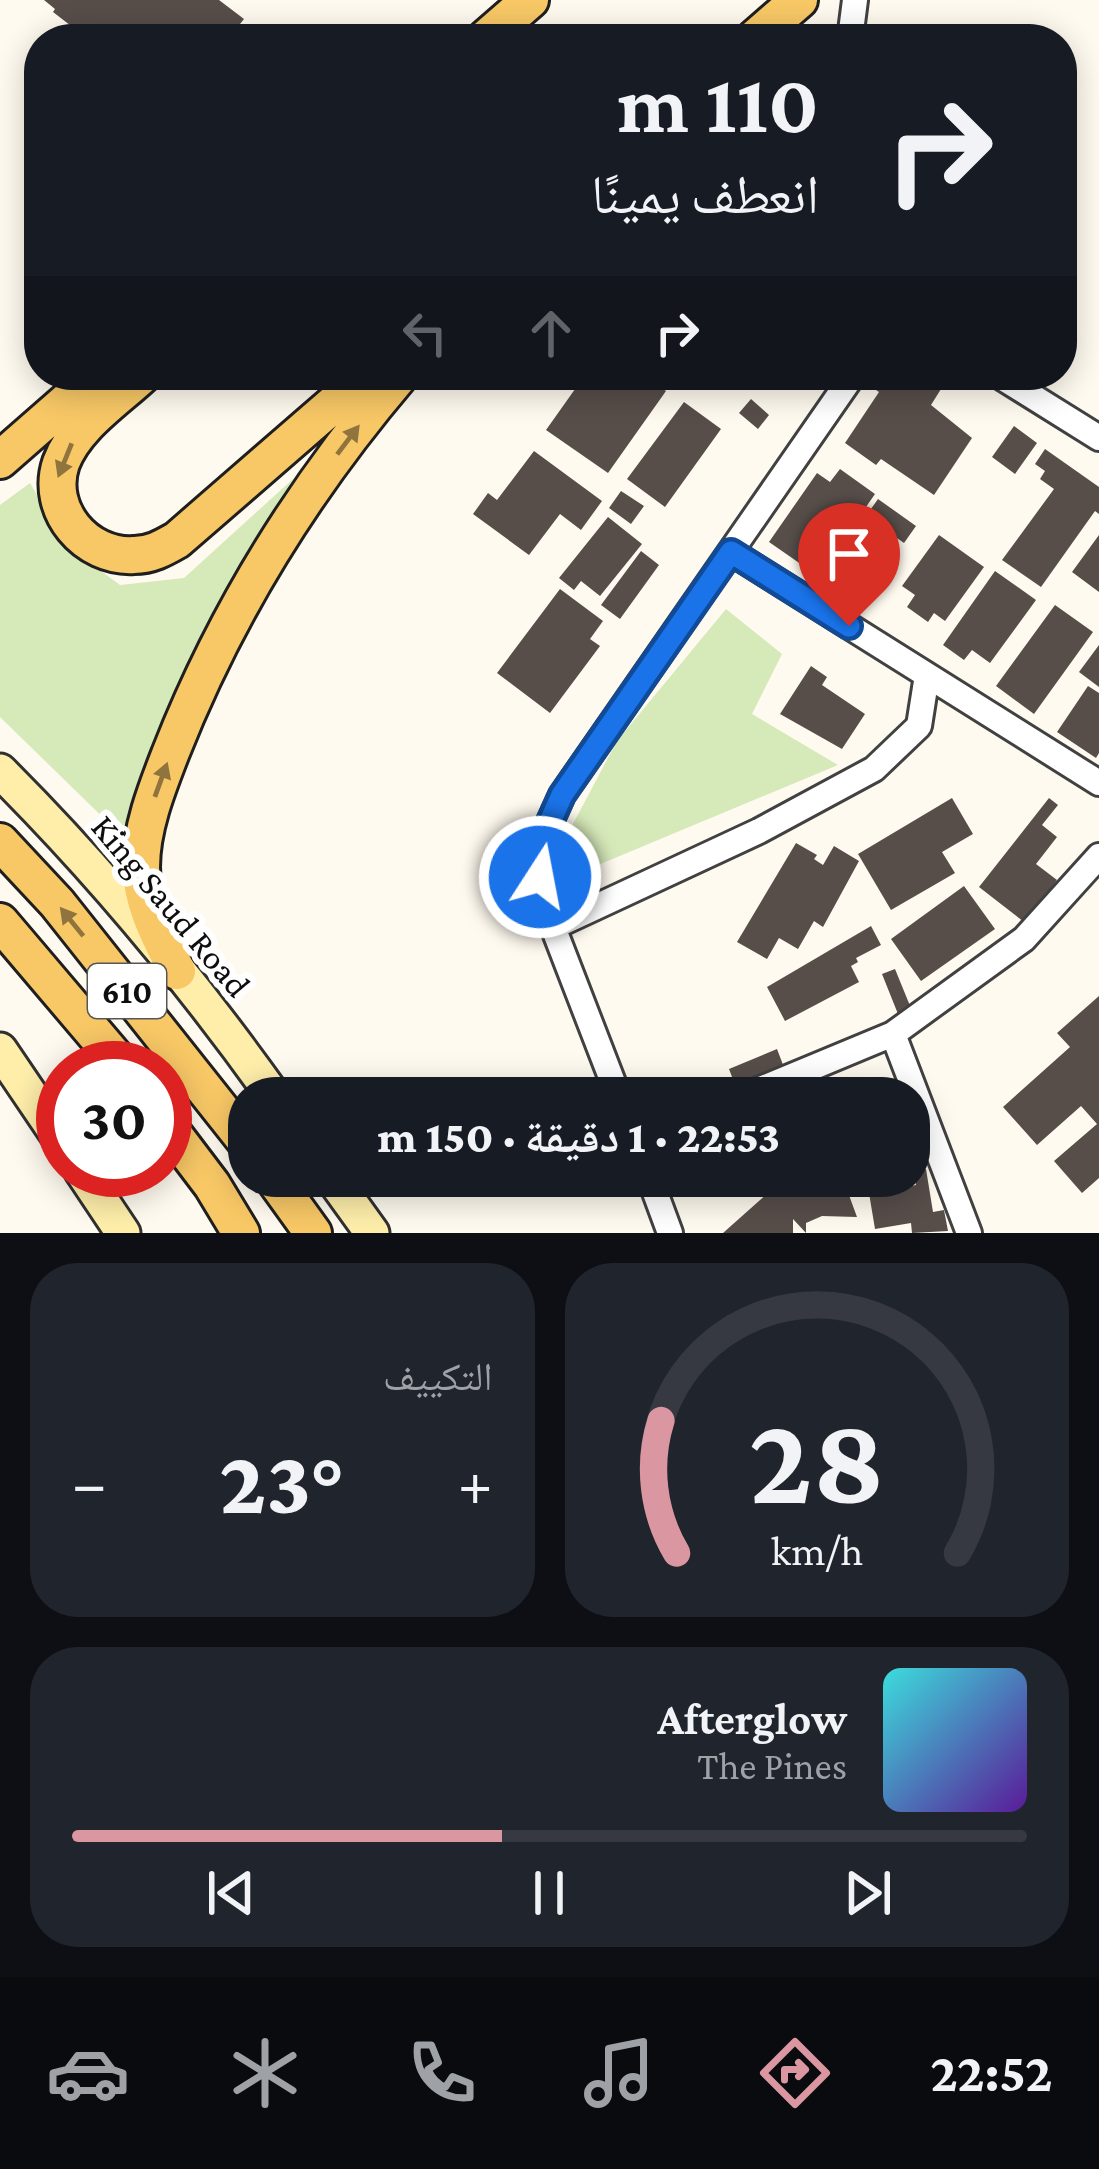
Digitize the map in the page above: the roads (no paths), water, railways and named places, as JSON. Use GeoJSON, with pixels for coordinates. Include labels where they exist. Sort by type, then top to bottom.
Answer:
{"type":"FeatureCollection","features":[{"type":"Feature","properties":{"kind":"main road"},"geometry":{"type":"LineString","coordinates":[[502,24],[530,0]]}},
{"type":"Feature","properties":{"kind":"main road"},"geometry":{"type":"LineString","coordinates":[[771,24],[799,0]]}},
{"type":"Feature","properties":{"kind":"main road"},"geometry":{"type":"LineString","coordinates":[[0,460],[80,390]]}},
{"type":"Feature","properties":{"kind":"main road"},"geometry":{"type":"LineString","coordinates":[[126,390],[82,430],[60,467],[56,490],[75,531],[111,554],[152,554],[177,540],[350,390]]}},
{"type":"Feature","properties":{"kind":"main road"},"geometry":{"type":"LineString","coordinates":[[177,971],[152,917],[141,867],[157,790],[220,637],[267,555],[311,488],[388,390]]}},
{"type":"Feature","properties":{"kind":"main road","name":"King Saud Road"},"geometry":{"type":"LineString","coordinates":[[0,771],[50,820],[259,1077]]}},
{"type":"Feature","properties":{"kind":"main road","name":"610"},"geometry":{"type":"LineString","coordinates":[[0,842],[57,903],[228,1119]]}},
{"type":"Feature","properties":{"kind":"main road","name":"610"},"geometry":{"type":"LineString","coordinates":[[0,922],[101,1041]]}},
{"type":"Feature","properties":{"kind":"main road"},"geometry":{"type":"LineString","coordinates":[[0,1050],[36,1103]]}},
{"type":"Feature","properties":{"kind":"main road"},"geometry":{"type":"LineString","coordinates":[[192,1159],[241,1233]]}},
{"type":"Feature","properties":{"kind":"main road"},"geometry":{"type":"LineString","coordinates":[[99,1197],[123,1233]]}},
{"type":"Feature","properties":{"kind":"main road"},"geometry":{"type":"LineString","coordinates":[[287,1197],[314,1233]]}},
{"type":"Feature","properties":{"kind":"main road"},"geometry":{"type":"LineString","coordinates":[[346,1197],[372,1233]]}},
{"type":"Feature","properties":{"kind":"street"},"geometry":{"type":"LineString","coordinates":[[611,1077],[553,927],[540,877],[544,835],[562,795],[843,390]]}},
{"type":"Feature","properties":{"kind":"street"},"geometry":{"type":"LineString","coordinates":[[1023,390],[1097,434]]}},
{"type":"Feature","properties":{"kind":"street"},"geometry":{"type":"LineString","coordinates":[[731,552],[1099,783]]}},
{"type":"Feature","properties":{"kind":"street"},"geometry":{"type":"LineString","coordinates":[[553,927],[829,796],[874,769],[919,726],[927,674]]}},
{"type":"Feature","properties":{"kind":"street"},"geometry":{"type":"LineString","coordinates":[[790,1077],[893,1034],[1024,939],[1099,856]]}},
{"type":"Feature","properties":{"kind":"street"},"geometry":{"type":"LineString","coordinates":[[893,1034],[969,1233]]}},
{"type":"Feature","properties":{"kind":"street"},"geometry":{"type":"LineString","coordinates":[[657,1197],[670,1233]]}}]}
